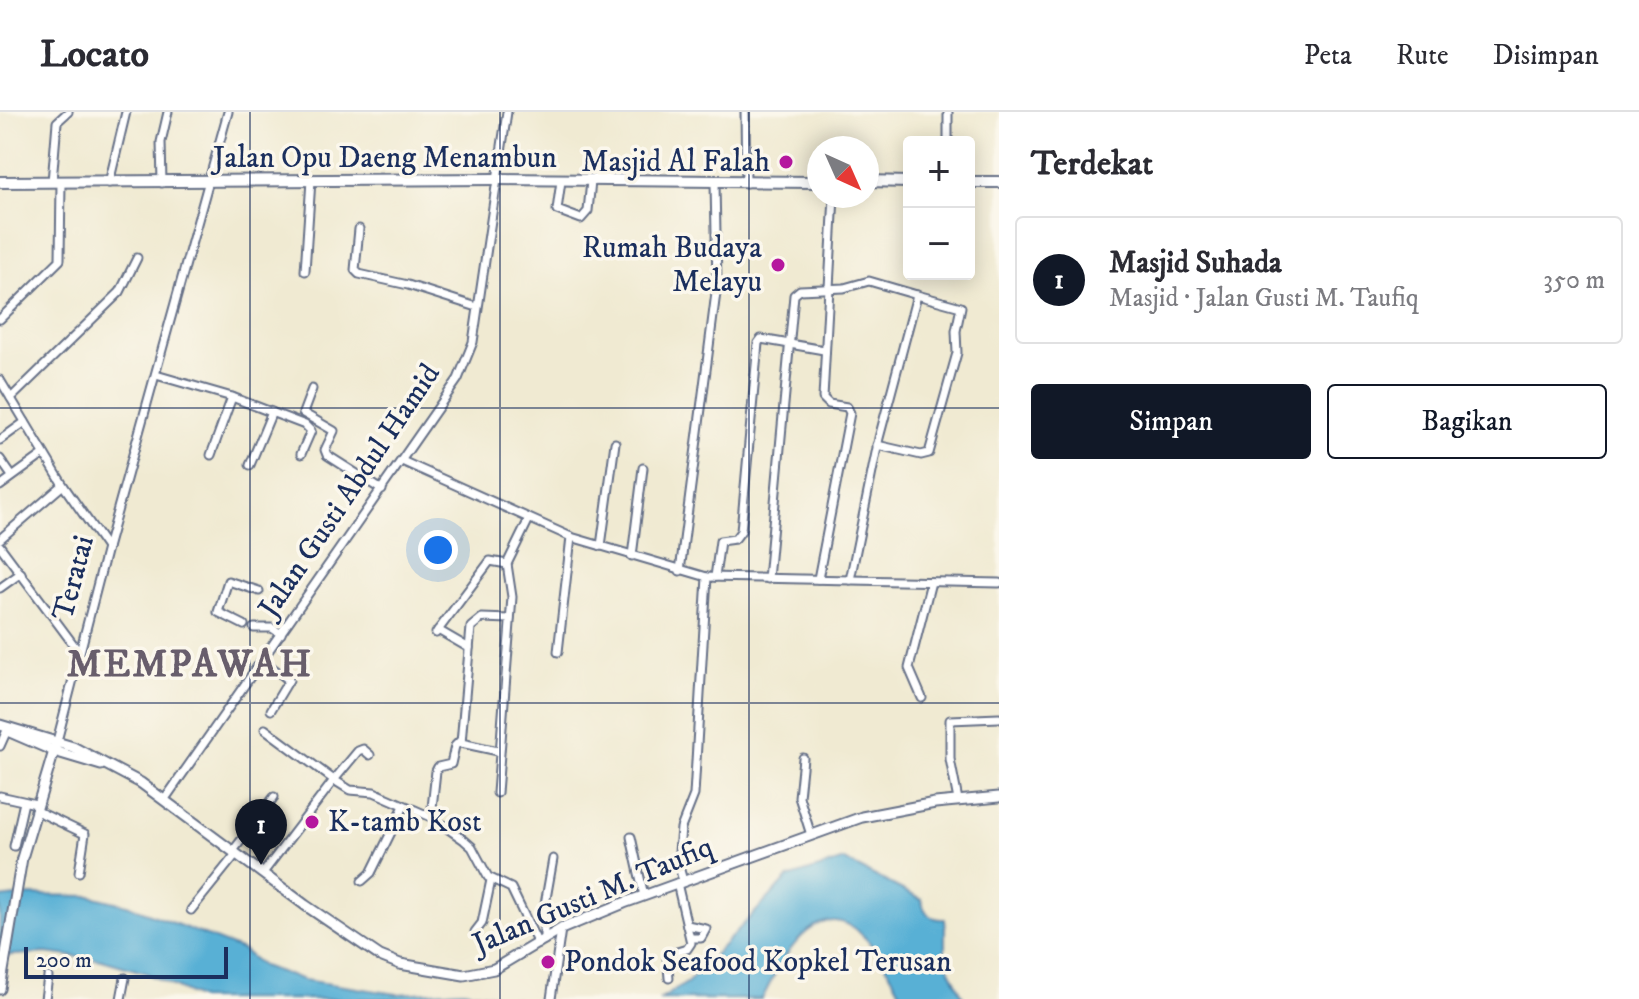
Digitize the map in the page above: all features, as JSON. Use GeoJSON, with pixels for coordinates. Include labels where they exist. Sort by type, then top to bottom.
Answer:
{"type":"FeatureCollection","features":[{"type":"Feature","properties":{"kind":"highway","name":"Jalan Opu Daeng Menambun"},"geometry":{"type":"LineString","coordinates":[[0,182],[496,179],[807,182]]}},
{"type":"Feature","properties":{"kind":"highway"},"geometry":{"type":"LineString","coordinates":[[879,181],[903,182]]}},
{"type":"Feature","properties":{"kind":"highway"},"geometry":{"type":"LineString","coordinates":[[975,182],[999,182]]}},
{"type":"Feature","properties":{"kind":"main road","name":"Jalan Gusti M. Taufiq"},"geometry":{"type":"LineString","coordinates":[[4,727],[116,768],[165,799],[369,950],[400,964],[464,975],[494,969],[561,929],[811,835],[874,815],[958,800],[999,797]]}},
{"type":"Feature","properties":{"kind":"main road","name":"Teratai"},"geometry":{"type":"LineString","coordinates":[[0,989],[14,899],[36,807],[56,746]]}},
{"type":"Feature","properties":{"kind":"street"},"geometry":{"type":"LineString","coordinates":[[0,319],[60,260],[57,122],[68,112]]}},
{"type":"Feature","properties":{"kind":"street"},"geometry":{"type":"LineString","coordinates":[[109,183],[126,112]]}},
{"type":"Feature","properties":{"kind":"street"},"geometry":{"type":"LineString","coordinates":[[162,183],[161,142],[168,112]]}},
{"type":"Feature","properties":{"kind":"street","name":"Teratai"},"geometry":{"type":"LineString","coordinates":[[56,746],[107,548],[228,112]]}},
{"type":"Feature","properties":{"kind":"street","name":"Jalan Gusti Abdul Hamid"},"geometry":{"type":"LineString","coordinates":[[165,799],[458,379],[473,342],[507,112]]}},
{"type":"Feature","properties":{"kind":"street"},"geometry":{"type":"LineString","coordinates":[[745,112],[746,183]]}},
{"type":"Feature","properties":{"kind":"street"},"geometry":{"type":"LineString","coordinates":[[948,112],[948,136]]}},
{"type":"Feature","properties":{"kind":"street"},"geometry":{"type":"LineString","coordinates":[[305,271],[311,180]]}},
{"type":"Feature","properties":{"kind":"street"},"geometry":{"type":"LineString","coordinates":[[561,181],[557,210],[562,215],[581,219],[588,211],[591,181]]}},
{"type":"Feature","properties":{"kind":"street"},"geometry":{"type":"LineString","coordinates":[[680,571],[717,285],[715,183]]}},
{"type":"Feature","properties":{"kind":"street"},"geometry":{"type":"LineString","coordinates":[[818,579],[850,413],[847,407],[829,404],[823,398],[833,208]]}},
{"type":"Feature","properties":{"kind":"street"},"geometry":{"type":"LineString","coordinates":[[359,229],[355,270],[359,274],[408,285],[477,307]]}},
{"type":"Feature","properties":{"kind":"street"},"geometry":{"type":"LineString","coordinates":[[11,398],[120,292],[137,258]]}},
{"type":"Feature","properties":{"kind":"street"},"geometry":{"type":"LineString","coordinates":[[768,579],[795,293],[869,281],[961,307],[951,379],[929,453],[921,455],[877,445]]}},
{"type":"Feature","properties":{"kind":"street"},"geometry":{"type":"LineString","coordinates":[[850,580],[877,445],[917,295]]}},
{"type":"Feature","properties":{"kind":"street"},"geometry":{"type":"LineString","coordinates":[[669,978],[667,955],[687,949],[691,938],[680,882],[678,852],[684,817],[694,795],[711,577],[720,541],[735,539],[741,531],[758,343],[761,339],[824,350]]}},
{"type":"Feature","properties":{"kind":"street"},"geometry":{"type":"LineString","coordinates":[[156,375],[232,397],[311,429],[301,454]]}},
{"type":"Feature","properties":{"kind":"street"},"geometry":{"type":"LineString","coordinates":[[0,380],[63,485],[107,548]]}},
{"type":"Feature","properties":{"kind":"street"},"geometry":{"type":"LineString","coordinates":[[312,389],[302,410],[304,415],[333,430],[325,453],[382,490]]}},
{"type":"Feature","properties":{"kind":"street"},"geometry":{"type":"LineString","coordinates":[[211,455],[232,397]]}},
{"type":"Feature","properties":{"kind":"street"},"geometry":{"type":"LineString","coordinates":[[250,465],[272,412]]}},
{"type":"Feature","properties":{"kind":"street"},"geometry":{"type":"LineString","coordinates":[[0,440],[25,422]]}},
{"type":"Feature","properties":{"kind":"street"},"geometry":{"type":"LineString","coordinates":[[601,546],[615,443]]}},
{"type":"Feature","properties":{"kind":"street"},"geometry":{"type":"LineString","coordinates":[[0,486],[44,454]]}},
{"type":"Feature","properties":{"kind":"street"},"geometry":{"type":"LineString","coordinates":[[0,459],[12,476]]}},
{"type":"Feature","properties":{"kind":"street"},"geometry":{"type":"LineString","coordinates":[[402,461],[571,537],[680,571],[711,577],[999,583]]}},
{"type":"Feature","properties":{"kind":"street"},"geometry":{"type":"LineString","coordinates":[[632,556],[643,468]]}},
{"type":"Feature","properties":{"kind":"street"},"geometry":{"type":"LineString","coordinates":[[0,539],[63,485]]}},
{"type":"Feature","properties":{"kind":"street"},"geometry":{"type":"LineString","coordinates":[[497,793],[512,597],[507,564],[529,519]]}},
{"type":"Feature","properties":{"kind":"street"},"geometry":{"type":"LineString","coordinates":[[558,652],[571,537]]}},
{"type":"Feature","properties":{"kind":"street"},"geometry":{"type":"LineString","coordinates":[[0,546],[79,652]]}},
{"type":"Feature","properties":{"kind":"street"},"geometry":{"type":"LineString","coordinates":[[469,648],[437,631],[490,561],[507,564]]}},
{"type":"Feature","properties":{"kind":"street"},"geometry":{"type":"LineString","coordinates":[[0,588],[21,573]]}},
{"type":"Feature","properties":{"kind":"street"},"geometry":{"type":"LineString","coordinates":[[244,625],[218,612],[224,585],[234,582],[259,591]]}},
{"type":"Feature","properties":{"kind":"street"},"geometry":{"type":"LineString","coordinates":[[922,698],[909,668],[931,582]]}},
{"type":"Feature","properties":{"kind":"street"},"geometry":{"type":"LineString","coordinates":[[431,817],[436,771],[438,767],[452,764],[455,746],[461,740],[471,627],[478,619],[510,619]]}},
{"type":"Feature","properties":{"kind":"street"},"geometry":{"type":"LineString","coordinates":[[254,628],[272,628],[281,634]]}},
{"type":"Feature","properties":{"kind":"street"},"geometry":{"type":"LineString","coordinates":[[263,661],[289,680],[271,710]]}},
{"type":"Feature","properties":{"kind":"street"},"geometry":{"type":"LineString","coordinates":[[958,800],[950,759],[950,720],[999,718]]}},
{"type":"Feature","properties":{"kind":"street"},"geometry":{"type":"LineString","coordinates":[[0,746],[4,727]]}},
{"type":"Feature","properties":{"kind":"street"},"geometry":{"type":"LineString","coordinates":[[265,729],[350,790],[374,792],[431,817],[472,847],[491,880],[511,888],[541,942]]}},
{"type":"Feature","properties":{"kind":"street"},"geometry":{"type":"LineString","coordinates":[[461,740],[466,747],[498,751]]}},
{"type":"Feature","properties":{"kind":"street"},"geometry":{"type":"LineString","coordinates":[[263,873],[358,751],[363,749],[370,755]]}},
{"type":"Feature","properties":{"kind":"street"},"geometry":{"type":"LineString","coordinates":[[803,758],[799,797],[811,835]]}},
{"type":"Feature","properties":{"kind":"street"},"geometry":{"type":"LineString","coordinates":[[0,796],[36,807],[85,834],[79,872]]}},
{"type":"Feature","properties":{"kind":"street"},"geometry":{"type":"LineString","coordinates":[[191,910],[274,797]]}},
{"type":"Feature","properties":{"kind":"street"},"geometry":{"type":"LineString","coordinates":[[14,846],[24,802]]}},
{"type":"Feature","properties":{"kind":"street"},"geometry":{"type":"LineString","coordinates":[[362,881],[371,873],[404,806]]}},
{"type":"Feature","properties":{"kind":"street"},"geometry":{"type":"LineString","coordinates":[[631,837],[635,869],[644,896]]}},
{"type":"Feature","properties":{"kind":"street"},"geometry":{"type":"LineString","coordinates":[[541,942],[553,859]]}},
{"type":"Feature","properties":{"kind":"street"},"geometry":{"type":"LineString","coordinates":[[475,932],[482,923],[491,880]]}},
{"type":"Feature","properties":{"kind":"street"},"geometry":{"type":"LineString","coordinates":[[687,925],[706,929],[701,938],[691,938]]}},
{"type":"Feature","properties":{"kind":"street"},"geometry":{"type":"LineString","coordinates":[[551,998],[561,929]]}},
{"type":"Feature","properties":{"kind":"street"},"geometry":{"type":"LineString","coordinates":[[45,999],[48,977]]}},
{"type":"Feature","properties":{"kind":"street"},"geometry":{"type":"LineString","coordinates":[[121,999],[125,978]]}},
{"type":"Feature","properties":{"kind":"water"},"geometry":{"type":"Polygon","coordinates":[[[844,860],[922,900],[929,915],[945,919],[945,959],[964,999],[904,999],[867,940],[853,927],[837,921],[821,923],[803,936],[783,960],[762,999],[661,999],[688,982],[788,878],[844,860]]]}},
{"type":"Feature","properties":{"kind":"water"},"geometry":{"type":"Polygon","coordinates":[[[24,895],[91,896],[127,905],[243,950],[262,966],[304,980],[397,994],[463,990],[517,999],[200,999],[146,973],[102,960],[46,953],[0,956],[0,898],[24,895]]]}},
{"type":"Feature","properties":{"kind":"place","name":"Masjid Al Falah"},"geometry":{"type":"Point","coordinates":[786,162]}},
{"type":"Feature","properties":{"kind":"place","name":"Rumah Budaya Melayu"},"geometry":{"type":"Point","coordinates":[778,265]}},
{"type":"Feature","properties":{"kind":"place","name":"K-tamb Kost"},"geometry":{"type":"Point","coordinates":[312,822]}},
{"type":"Feature","properties":{"kind":"place","name":"Masjid Suhada"},"geometry":{"type":"Point","coordinates":[261,865]}},
{"type":"Feature","properties":{"kind":"place","name":"Pondok Seafood Kopkel Terusan"},"geometry":{"type":"Point","coordinates":[548,962]}},
{"type":"Feature","properties":{"kind":"district","name":"MEMPAWAH"},"geometry":{"type":"Point","coordinates":[190,665]}}]}
